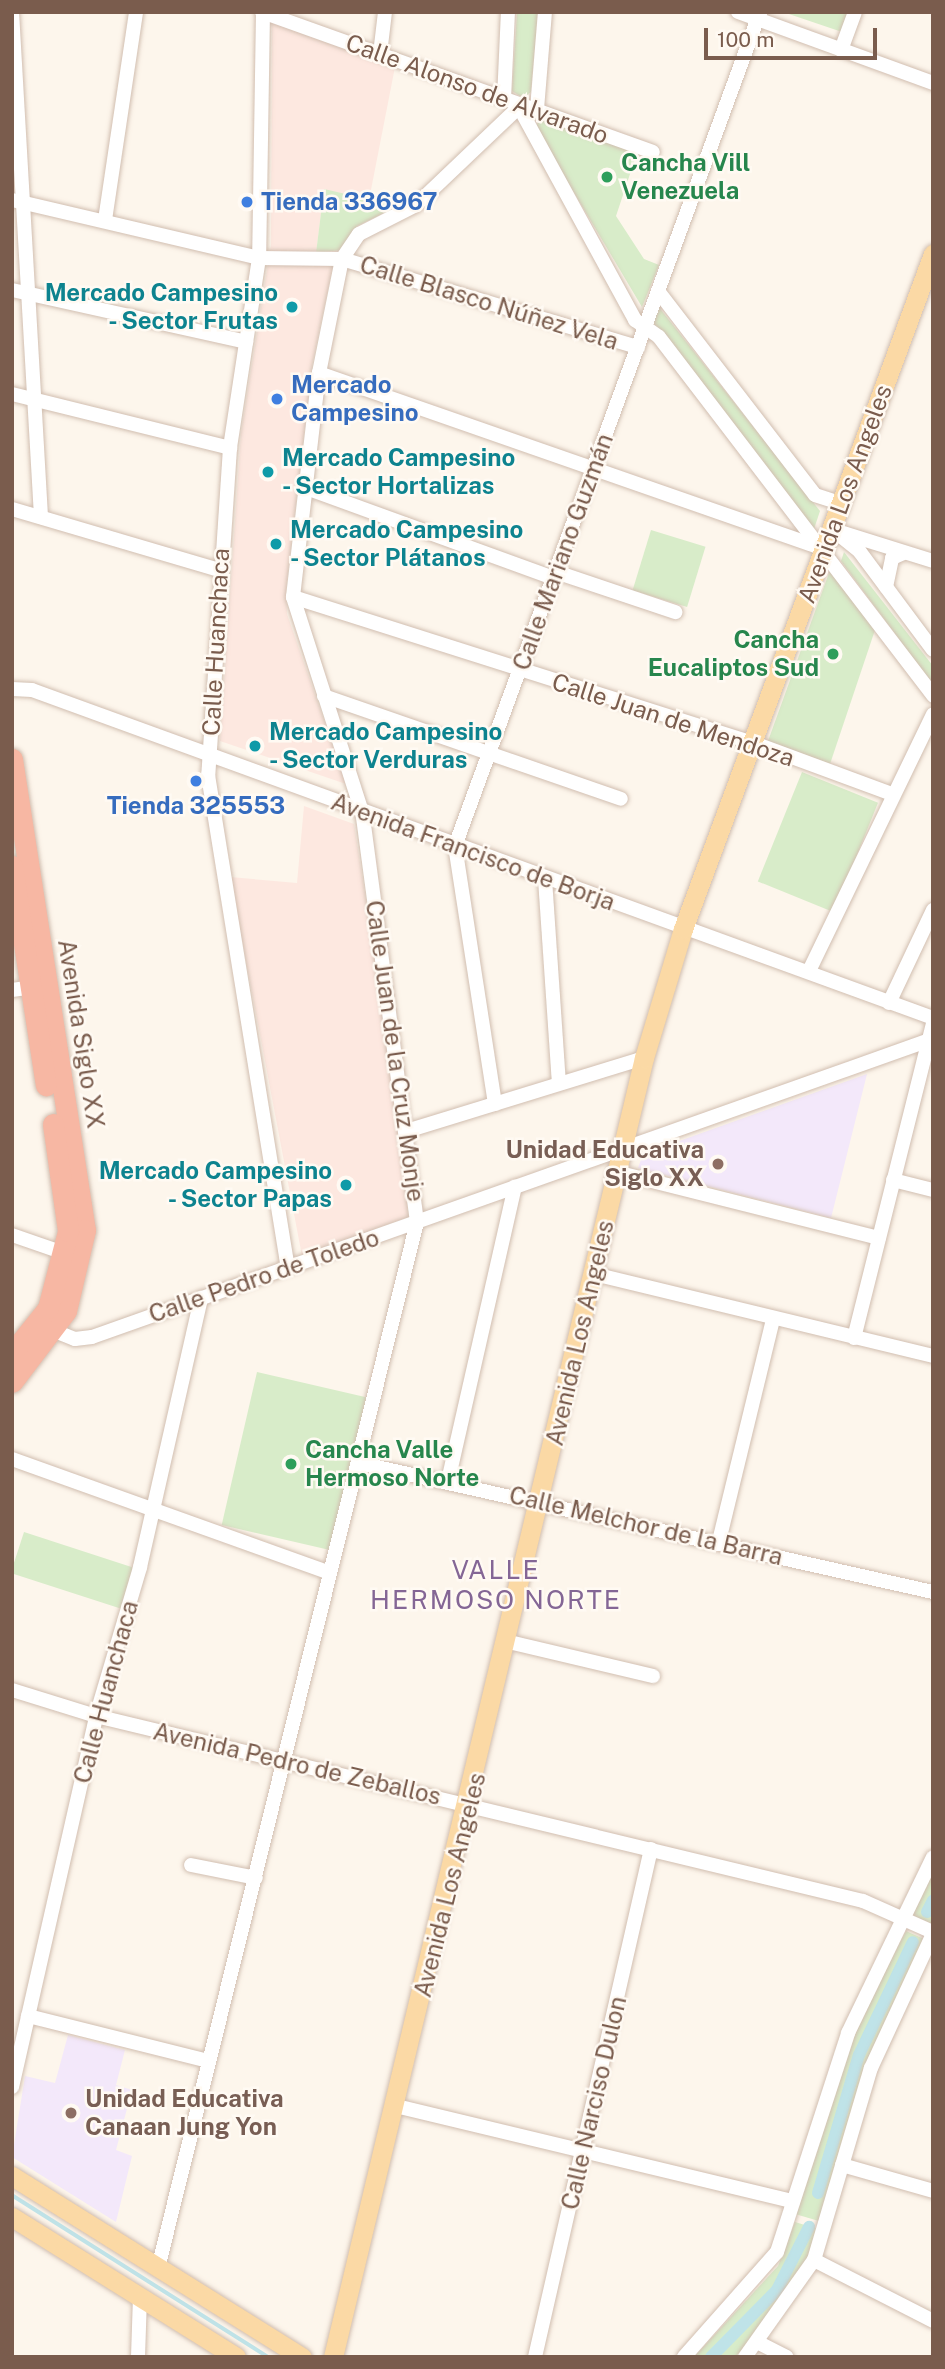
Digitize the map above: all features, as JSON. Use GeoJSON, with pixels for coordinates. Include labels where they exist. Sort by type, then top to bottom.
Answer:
{"type":"FeatureCollection","features":[{"type":"Feature","properties":{"kind":"highway","name":"Avenida Siglo XX"},"geometry":{"type":"LineString","coordinates":[[12,759],[29,987],[85,1230],[77,1278],[12,1382]]}},
{"type":"Feature","properties":{"kind":"highway","name":"Avenida Siglo XX"},"geometry":{"type":"LineString","coordinates":[[12,866],[29,987],[67,1203],[64,1253],[46,1328],[12,1353]]}},
{"type":"Feature","properties":{"kind":"main road","name":"Avenida Los Angeles"},"geometry":{"type":"LineString","coordinates":[[333,2357],[509,1642],[643,1058],[683,929],[933,254]]}},
{"type":"Feature","properties":{"kind":"main road"},"geometry":{"type":"LineString","coordinates":[[12,2176],[302,2357]]}},
{"type":"Feature","properties":{"kind":"main road"},"geometry":{"type":"LineString","coordinates":[[12,2217],[236,2357]]}},
{"type":"Feature","properties":{"kind":"street"},"geometry":{"type":"LineString","coordinates":[[12,12],[19,292],[34,399],[41,517]]}},
{"type":"Feature","properties":{"kind":"street"},"geometry":{"type":"LineString","coordinates":[[104,220],[136,12]]}},
{"type":"Feature","properties":{"kind":"street","name":"Calle Alonso de Alvarado"},"geometry":{"type":"LineString","coordinates":[[263,12],[504,99],[519,107],[537,109],[653,152]]}},
{"type":"Feature","properties":{"kind":"street","name":"Calle Huanchaca"},"geometry":{"type":"LineString","coordinates":[[263,12],[259,258],[230,449],[219,570],[210,756],[288,1267]]}},
{"type":"Feature","properties":{"kind":"street"},"geometry":{"type":"LineString","coordinates":[[380,54],[385,12]]}},
{"type":"Feature","properties":{"kind":"street"},"geometry":{"type":"LineString","coordinates":[[504,99],[508,12]]}},
{"type":"Feature","properties":{"kind":"street"},"geometry":{"type":"LineString","coordinates":[[537,109],[545,12]]}},
{"type":"Feature","properties":{"kind":"street"},"geometry":{"type":"LineString","coordinates":[[738,12],[758,16],[933,83]]}},
{"type":"Feature","properties":{"kind":"street"},"geometry":{"type":"LineString","coordinates":[[841,50],[855,12]]}},
{"type":"Feature","properties":{"kind":"street","name":"Calle Mariano Guzmán"},"geometry":{"type":"LineString","coordinates":[[495,1104],[455,846],[758,16]]}},
{"type":"Feature","properties":{"kind":"street"},"geometry":{"type":"LineString","coordinates":[[293,597],[319,373],[342,259],[364,227],[416,205],[519,107],[635,320],[659,337],[825,549],[933,696]]}},
{"type":"Feature","properties":{"kind":"street","name":"Calle Blasco Núñez Vela"},"geometry":{"type":"LineString","coordinates":[[17,200],[259,258],[342,259],[638,347]]}},
{"type":"Feature","properties":{"kind":"street"},"geometry":{"type":"LineString","coordinates":[[658,291],[816,495],[842,504]]}},
{"type":"Feature","properties":{"kind":"street"},"geometry":{"type":"LineString","coordinates":[[19,292],[246,342]]}},
{"type":"Feature","properties":{"kind":"street"},"geometry":{"type":"LineString","coordinates":[[319,373],[825,549]]}},
{"type":"Feature","properties":{"kind":"street"},"geometry":{"type":"LineString","coordinates":[[12,394],[230,449]]}},
{"type":"Feature","properties":{"kind":"street"},"geometry":{"type":"LineString","coordinates":[[306,488],[554,575],[675,612]]}},
{"type":"Feature","properties":{"kind":"street"},"geometry":{"type":"LineString","coordinates":[[12,509],[219,570]]}},
{"type":"Feature","properties":{"kind":"street"},"geometry":{"type":"LineString","coordinates":[[832,529],[933,561]]}},
{"type":"Feature","properties":{"kind":"street"},"geometry":{"type":"LineString","coordinates":[[832,529],[886,587],[933,650]]}},
{"type":"Feature","properties":{"kind":"street"},"geometry":{"type":"LineString","coordinates":[[886,587],[892,558],[904,553]]}},
{"type":"Feature","properties":{"kind":"street","name":"Calle Juan de Mendoza"},"geometry":{"type":"LineString","coordinates":[[293,597],[519,672],[754,743],[892,794]]}},
{"type":"Feature","properties":{"kind":"street","name":"Calle Juan de la Cruz Monje"},"geometry":{"type":"LineString","coordinates":[[158,2268],[256,1878],[327,1572],[359,1463],[418,1222],[410,1130],[362,812],[293,597]]}},
{"type":"Feature","properties":{"kind":"street","name":"Avenida Francisco de Borja"},"geometry":{"type":"LineString","coordinates":[[12,689],[32,690],[683,929],[809,971],[933,1021]]}},
{"type":"Feature","properties":{"kind":"street"},"geometry":{"type":"LineString","coordinates":[[324,696],[621,799]]}},
{"type":"Feature","properties":{"kind":"street"},"geometry":{"type":"LineString","coordinates":[[809,971],[933,713]]}},
{"type":"Feature","properties":{"kind":"street"},"geometry":{"type":"LineString","coordinates":[[545,878],[559,1083]]}},
{"type":"Feature","properties":{"kind":"street"},"geometry":{"type":"LineString","coordinates":[[889,1003],[933,909]]}},
{"type":"Feature","properties":{"kind":"street"},"geometry":{"type":"LineString","coordinates":[[854,1338],[933,1021]]}},
{"type":"Feature","properties":{"kind":"street","name":"Calle Pedro de Toledo"},"geometry":{"type":"LineString","coordinates":[[46,1328],[92,1337],[927,1041]]}},
{"type":"Feature","properties":{"kind":"street"},"geometry":{"type":"LineString","coordinates":[[410,1130],[643,1058]]}},
{"type":"Feature","properties":{"kind":"street"},"geometry":{"type":"LineString","coordinates":[[616,1172],[879,1238]]}},
{"type":"Feature","properties":{"kind":"street"},"geometry":{"type":"LineString","coordinates":[[893,1180],[933,1190]]}},
{"type":"Feature","properties":{"kind":"street"},"geometry":{"type":"LineString","coordinates":[[448,1481],[515,1187]]}},
{"type":"Feature","properties":{"kind":"street"},"geometry":{"type":"LineString","coordinates":[[12,1235],[64,1253]]}},
{"type":"Feature","properties":{"kind":"street"},"geometry":{"type":"LineString","coordinates":[[594,1274],[933,1356]]}},
{"type":"Feature","properties":{"kind":"street","name":"Calle Huanchaca"},"geometry":{"type":"LineString","coordinates":[[12,2087],[96,1717],[153,1507],[201,1298]]}},
{"type":"Feature","properties":{"kind":"street"},"geometry":{"type":"LineString","coordinates":[[719,1541],[773,1319]]}},
{"type":"Feature","properties":{"kind":"street"},"geometry":{"type":"LineString","coordinates":[[12,1459],[153,1507],[327,1572]]}},
{"type":"Feature","properties":{"kind":"street","name":"Calle Melchor de la Barra"},"geometry":{"type":"LineString","coordinates":[[359,1463],[719,1541],[933,1592]]}},
{"type":"Feature","properties":{"kind":"street"},"geometry":{"type":"LineString","coordinates":[[509,1642],[653,1676]]}},
{"type":"Feature","properties":{"kind":"street","name":"Avenida Pedro de Zeballos"},"geometry":{"type":"LineString","coordinates":[[12,1690],[96,1717],[283,1759],[863,1901],[933,1933]]}},
{"type":"Feature","properties":{"kind":"street","name":"Calle Narciso Dulon"},"geometry":{"type":"LineString","coordinates":[[535,2357],[651,1849]]}},
{"type":"Feature","properties":{"kind":"street"},"geometry":{"type":"LineString","coordinates":[[684,2357],[769,2264],[793,2201],[848,2034],[906,1920],[933,1857]]}},
{"type":"Feature","properties":{"kind":"street"},"geometry":{"type":"LineString","coordinates":[[191,1865],[256,1878]]}},
{"type":"Feature","properties":{"kind":"street"},"geometry":{"type":"LineString","coordinates":[[745,2357],[759,2343],[814,2260],[871,2068],[933,1933]]}},
{"type":"Feature","properties":{"kind":"street"},"geometry":{"type":"LineString","coordinates":[[28,2016],[208,2061]]}},
{"type":"Feature","properties":{"kind":"street"},"geometry":{"type":"LineString","coordinates":[[396,2106],[793,2201]]}},
{"type":"Feature","properties":{"kind":"street"},"geometry":{"type":"LineString","coordinates":[[842,2165],[933,2190]]}},
{"type":"Feature","properties":{"kind":"street"},"geometry":{"type":"LineString","coordinates":[[814,2260],[933,2321]]}},
{"type":"Feature","properties":{"kind":"street"},"geometry":{"type":"LineString","coordinates":[[138,2357],[140,2298]]}},
{"type":"Feature","properties":{"kind":"street"},"geometry":{"type":"LineString","coordinates":[[759,2343],[787,2357]]}},
{"type":"Feature","properties":{"kind":"shaded area","name":"Mercado Campesino"},"geometry":{"type":"Polygon","coordinates":[[[272,23],[395,67],[369,200],[324,190],[316,253],[336,251],[312,365],[286,589],[287,614],[346,784],[220,741],[241,433],[271,245],[272,23]]]}},
{"type":"Feature","properties":{"kind":"shaded area"},"geometry":{"type":"Polygon","coordinates":[[[304,806],[354,824],[402,1132],[408,1217],[302,1256],[230,877],[297,883],[304,806]]]}},
{"type":"Feature","properties":{"kind":"shaded area"},"geometry":{"type":"Polygon","coordinates":[[[867,1074],[831,1218],[638,1168],[643,1154],[867,1074]]]}},
{"type":"Feature","properties":{"kind":"shaded area","name":"Unidad Educativa Canaan Jung Yon"},"geometry":{"type":"Polygon","coordinates":[[[68,2035],[125,2050],[116,2085],[132,2090],[116,2150],[132,2156],[116,2222],[12,2157],[25,2076],[55,2083],[68,2035]]]}},
{"type":"Feature","properties":{"kind":"green space"},"geometry":{"type":"Polygon","coordinates":[[[517,12],[538,12],[531,92],[523,98],[512,91],[517,12]]]}},
{"type":"Feature","properties":{"kind":"green space"},"geometry":{"type":"Polygon","coordinates":[[[783,12],[849,12],[842,32],[783,12]]]}},
{"type":"Feature","properties":{"kind":"green space"},"geometry":{"type":"Polygon","coordinates":[[[541,118],[637,153],[616,216],[644,259],[659,265],[642,307],[535,127],[541,118]]]}},
{"type":"Feature","properties":{"kind":"green space"},"geometry":{"type":"Polygon","coordinates":[[[324,189],[398,206],[357,226],[341,250],[316,253],[324,189]]]}},
{"type":"Feature","properties":{"kind":"green space"},"geometry":{"type":"Polygon","coordinates":[[[658,306],[820,511],[814,529],[652,322],[658,306]]]}},
{"type":"Feature","properties":{"kind":"green space"},"geometry":{"type":"Polygon","coordinates":[[[651,530],[706,547],[687,607],[633,590],[651,530]]]}},
{"type":"Feature","properties":{"kind":"green space"},"geometry":{"type":"Polygon","coordinates":[[[844,552],[933,666],[933,685],[841,561],[844,552]]]}},
{"type":"Feature","properties":{"kind":"green space"},"geometry":{"type":"Polygon","coordinates":[[[830,570],[875,630],[830,764],[768,741],[830,570]]]}},
{"type":"Feature","properties":{"kind":"green space"},"geometry":{"type":"Polygon","coordinates":[[[802,772],[878,803],[834,912],[758,881],[802,772]]]}},
{"type":"Feature","properties":{"kind":"green space","name":"Cancha Valle Hermoso Norte"},"geometry":{"type":"Polygon","coordinates":[[[257,1372],[366,1397],[331,1550],[222,1525],[257,1372]]]}},
{"type":"Feature","properties":{"kind":"green space"},"geometry":{"type":"Polygon","coordinates":[[[24,1532],[135,1568],[122,1609],[12,1573],[24,1532]]]}},
{"type":"Feature","properties":{"kind":"green space"},"geometry":{"type":"Polygon","coordinates":[[[933,1870],[933,1923],[932,1924],[912,1915],[933,1870]]]}},
{"type":"Feature","properties":{"kind":"green space"},"geometry":{"type":"Polygon","coordinates":[[[906,1931],[924,1939],[819,2221],[795,2214],[853,2033],[906,1931]]]}},
{"type":"Feature","properties":{"kind":"green space"},"geometry":{"type":"Polygon","coordinates":[[[795,2222],[818,2229],[809,2258],[750,2341],[735,2357],[694,2357],[778,2266],[795,2222]]]}},
{"type":"Feature","properties":{"kind":"waterway"},"geometry":{"type":"LineString","coordinates":[[927,1912],[933,1900]]}},
{"type":"Feature","properties":{"kind":"waterway"},"geometry":{"type":"LineString","coordinates":[[818,2193],[859,2055],[913,1942]]}},
{"type":"Feature","properties":{"kind":"waterway"},"geometry":{"type":"LineString","coordinates":[[12,2195],[268,2357]]}},
{"type":"Feature","properties":{"kind":"waterway"},"geometry":{"type":"LineString","coordinates":[[711,2357],[777,2290],[809,2227]]}},
{"type":"Feature","properties":{"kind":"place","name":"Cancha Vill Venezuela"},"geometry":{"type":"Point","coordinates":[607,177]}},
{"type":"Feature","properties":{"kind":"place","name":"Tienda 336967"},"geometry":{"type":"Point","coordinates":[247,202]}},
{"type":"Feature","properties":{"kind":"place","name":"Mercado Campesino - Sector Frutas"},"geometry":{"type":"Point","coordinates":[292,307]}},
{"type":"Feature","properties":{"kind":"place","name":"Mercado Campesino"},"geometry":{"type":"Point","coordinates":[277,399]}},
{"type":"Feature","properties":{"kind":"place","name":"Mercado Campesino - Sector Hortalizas"},"geometry":{"type":"Point","coordinates":[268,472]}},
{"type":"Feature","properties":{"kind":"place","name":"Mercado Campesino - Sector Plátanos"},"geometry":{"type":"Point","coordinates":[276,544]}},
{"type":"Feature","properties":{"kind":"place","name":"Cancha Eucaliptos Sud"},"geometry":{"type":"Point","coordinates":[833,654]}},
{"type":"Feature","properties":{"kind":"place","name":"Mercado Campesino - Sector Verduras"},"geometry":{"type":"Point","coordinates":[255,746]}},
{"type":"Feature","properties":{"kind":"place","name":"Tienda 325553"},"geometry":{"type":"Point","coordinates":[196,781]}},
{"type":"Feature","properties":{"kind":"place","name":"Unidad Educativa Siglo XX"},"geometry":{"type":"Point","coordinates":[718,1164]}},
{"type":"Feature","properties":{"kind":"place","name":"Mercado Campesino - Sector Papas"},"geometry":{"type":"Point","coordinates":[346,1185]}},
{"type":"Feature","properties":{"kind":"place","name":"Cancha Valle Hermoso Norte"},"geometry":{"type":"Point","coordinates":[291,1464]}},
{"type":"Feature","properties":{"kind":"place","name":"Unidad Educativa Canaan Jung Yon"},"geometry":{"type":"Point","coordinates":[71,2113]}},
{"type":"Feature","properties":{"kind":"district","name":"VALLE HERMOSO NORTE"},"geometry":{"type":"Point","coordinates":[496,1585]}}]}
